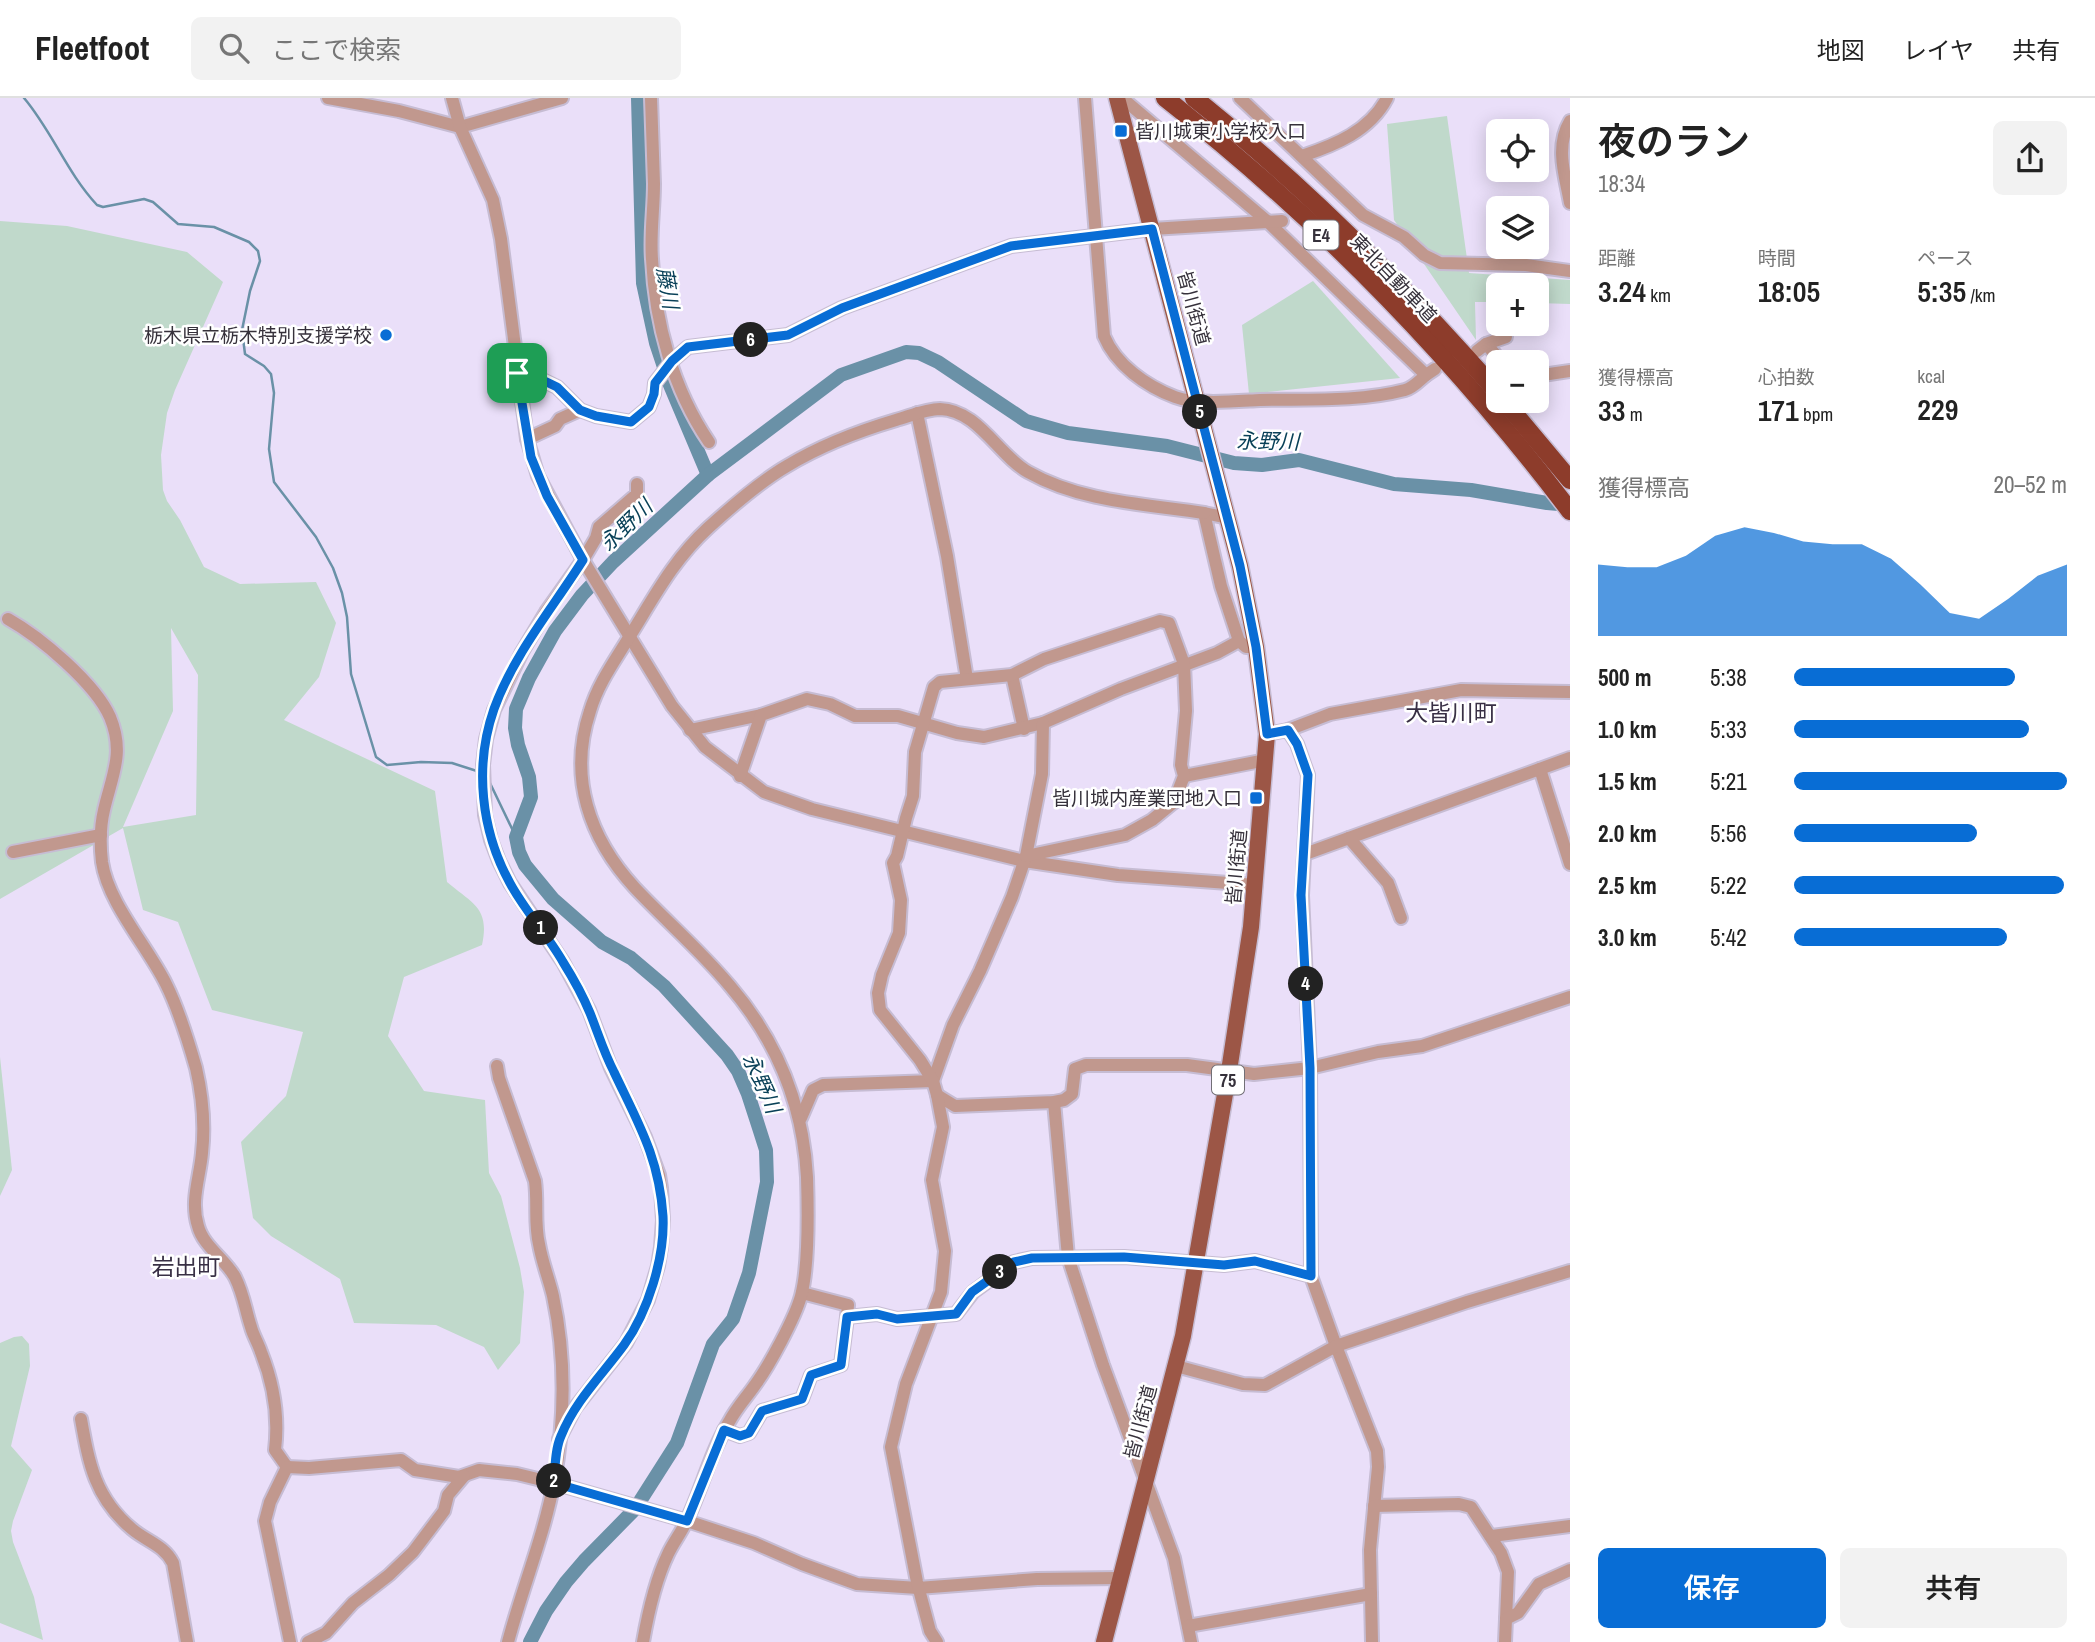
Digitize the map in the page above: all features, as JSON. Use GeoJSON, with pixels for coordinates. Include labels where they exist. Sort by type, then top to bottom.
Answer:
{"type":"FeatureCollection","features":[{"type":"Feature","properties":{"kind":"highway","name":"東北自動車道"},"geometry":{"type":"LineString","coordinates":[[1165,98],[1233,154],[1338,250],[1465,384],[1570,511]]}},
{"type":"Feature","properties":{"kind":"highway","name":"東北自動車道"},"geometry":{"type":"LineString","coordinates":[[1194,98],[1283,173],[1352,238],[1418,304],[1486,380]]}},
{"type":"Feature","properties":{"kind":"highway"},"geometry":{"type":"LineString","coordinates":[[1514,413],[1570,480]]}},
{"type":"Feature","properties":{"kind":"main road","name":"皆川街道"},"geometry":{"type":"LineString","coordinates":[[1104,1642],[1177,1366],[1196,1261],[1229,1072],[1256,885],[1267,734],[1256,647],[1245,590],[1120,98]]}},
{"type":"Feature","properties":{"kind":"street"},"geometry":{"type":"LineString","coordinates":[[328,98],[400,111],[460,127],[562,98]]}},
{"type":"Feature","properties":{"kind":"street"},"geometry":{"type":"LineString","coordinates":[[452,98],[460,127],[493,200],[501,239],[517,373],[531,457],[547,496],[672,706],[690,730],[721,761],[764,792],[800,805],[903,831],[1025,859],[1118,875],[1256,885]]}},
{"type":"Feature","properties":{"kind":"street"},"geometry":{"type":"LineString","coordinates":[[651,98],[653,284],[661,329],[689,411],[709,442]]}},
{"type":"Feature","properties":{"kind":"street"},"geometry":{"type":"LineString","coordinates":[[1085,98],[1104,336],[1109,347],[1143,382],[1177,398],[1198,402],[1320,398],[1388,394],[1409,389],[1431,372],[1267,221],[1120,98]]}},
{"type":"Feature","properties":{"kind":"street"},"geometry":{"type":"LineString","coordinates":[[1240,98],[1302,156],[1356,216],[1404,237],[1424,255],[1440,263],[1526,265],[1570,271]]}},
{"type":"Feature","properties":{"kind":"street"},"geometry":{"type":"LineString","coordinates":[[1302,156],[1328,148],[1353,135],[1374,117],[1387,98]]}},
{"type":"Feature","properties":{"kind":"street"},"geometry":{"type":"LineString","coordinates":[[1570,121],[1563,133],[1562,153],[1570,203]]}},
{"type":"Feature","properties":{"kind":"street"},"geometry":{"type":"LineString","coordinates":[[517,373],[532,375],[557,387],[580,410],[596,416],[631,422],[649,407],[655,383],[672,361],[688,347],[788,335],[842,308],[1011,246],[1152,229],[1282,221]]}},
{"type":"Feature","properties":{"kind":"street"},"geometry":{"type":"LineString","coordinates":[[1486,351],[1481,347],[1506,337]]}},
{"type":"Feature","properties":{"kind":"street"},"geometry":{"type":"LineString","coordinates":[[1549,374],[1570,371]]}},
{"type":"Feature","properties":{"kind":"street"},"geometry":{"type":"LineString","coordinates":[[643,1642],[650,1608],[667,1555],[687,1521],[724,1430],[769,1363],[802,1293],[807,1180],[801,1118],[780,1060],[733,989],[634,886],[597,838],[590,819],[582,769],[584,730],[598,689],[627,633],[679,556],[730,508],[793,462],[839,441],[938,409],[963,416],[978,426],[1024,470],[1066,490],[1227,515]]}},
{"type":"Feature","properties":{"kind":"street"},"geometry":{"type":"LineString","coordinates":[[527,439],[580,410]]}},
{"type":"Feature","properties":{"kind":"street"},"geometry":{"type":"LineString","coordinates":[[917,414],[947,556],[967,679]]}},
{"type":"Feature","properties":{"kind":"street"},"geometry":{"type":"LineString","coordinates":[[559,1439],[575,1408],[625,1343],[648,1300],[658,1266],[663,1220],[659,1175],[646,1137],[611,1068],[589,1010],[563,962],[510,883],[491,840],[485,815],[483,765],[486,739],[494,710],[522,652],[546,612],[585,563],[599,527],[637,494],[637,484]]}},
{"type":"Feature","properties":{"kind":"street"},"geometry":{"type":"LineString","coordinates":[[1204,513],[1220,586],[1239,641],[1246,648],[1256,647]]}},
{"type":"Feature","properties":{"kind":"street"},"geometry":{"type":"LineString","coordinates":[[8,619],[32,634],[90,688],[108,713],[114,728],[118,755],[103,812],[103,867],[117,903],[166,984],[196,1069],[204,1128],[194,1203],[198,1228],[230,1270],[244,1296],[251,1327],[270,1380],[278,1428],[275,1450],[287,1467]]}},
{"type":"Feature","properties":{"kind":"street"},"geometry":{"type":"LineString","coordinates":[[937,1642],[930,1631],[918,1588],[891,1447],[906,1384],[941,1292],[945,1251],[932,1180],[943,1127],[933,1081],[880,1010],[878,993],[898,933],[901,900],[893,863],[913,796],[915,752],[934,687],[940,682],[1012,674],[1044,659],[1160,621],[1169,623],[1184,664],[1186,711],[1181,765],[1184,776],[1174,802],[1152,820],[1125,835],[1025,859]]}},
{"type":"Feature","properties":{"kind":"street"},"geometry":{"type":"LineString","coordinates":[[690,730],[761,715],[807,699],[830,704],[855,716],[898,716],[957,733],[984,737],[1043,723],[1184,664],[1217,653],[1239,641]]}},
{"type":"Feature","properties":{"kind":"street"},"geometry":{"type":"LineString","coordinates":[[1012,674],[1024,729]]}},
{"type":"Feature","properties":{"kind":"street"},"geometry":{"type":"LineString","coordinates":[[1267,734],[1288,730],[1330,714],[1461,690],[1570,692]]}},
{"type":"Feature","properties":{"kind":"street"},"geometry":{"type":"LineString","coordinates":[[740,776],[761,715]]}},
{"type":"Feature","properties":{"kind":"street"},"geometry":{"type":"LineString","coordinates":[[933,1081],[953,1025],[986,958],[1025,859],[1042,774],[1043,723]]}},
{"type":"Feature","properties":{"kind":"street"},"geometry":{"type":"LineString","coordinates":[[1288,730],[1297,744],[1308,775],[1301,895],[1310,1068],[1311,1276],[1377,1451],[1370,1550],[1372,1642]]}},
{"type":"Feature","properties":{"kind":"street"},"geometry":{"type":"LineString","coordinates":[[1305,854],[1570,758]]}},
{"type":"Feature","properties":{"kind":"street"},"geometry":{"type":"LineString","coordinates":[[1184,776],[1266,760]]}},
{"type":"Feature","properties":{"kind":"street"},"geometry":{"type":"LineString","coordinates":[[1540,769],[1570,864]]}},
{"type":"Feature","properties":{"kind":"street"},"geometry":{"type":"LineString","coordinates":[[13,852],[101,835]]}},
{"type":"Feature","properties":{"kind":"street"},"geometry":{"type":"LineString","coordinates":[[1349,838],[1388,883],[1401,918]]}},
{"type":"Feature","properties":{"kind":"street"},"geometry":{"type":"LineString","coordinates":[[937,1095],[955,1106],[1064,1100],[1072,1094],[1075,1069],[1086,1065],[1186,1065],[1254,1074],[1310,1068],[1378,1052],[1422,1046],[1570,997]]}},
{"type":"Feature","properties":{"kind":"street"},"geometry":{"type":"LineString","coordinates":[[497,1066],[535,1181],[539,1247],[553,1295],[561,1342],[562,1401],[554,1483],[508,1642]]}},
{"type":"Feature","properties":{"kind":"street"},"geometry":{"type":"LineString","coordinates":[[801,1118],[813,1090],[823,1085],[933,1081]]}},
{"type":"Feature","properties":{"kind":"street"},"geometry":{"type":"LineString","coordinates":[[1054,1102],[1068,1257],[1103,1365],[1174,1558],[1191,1642]]}},
{"type":"Feature","properties":{"kind":"street"},"geometry":{"type":"LineString","coordinates":[[847,1317],[877,1314],[897,1319],[956,1314],[972,1292],[1014,1262],[1032,1258],[1124,1257],[1224,1265],[1255,1261],[1311,1276]]}},
{"type":"Feature","properties":{"kind":"street"},"geometry":{"type":"LineString","coordinates":[[1177,1366],[1243,1384],[1265,1385],[1336,1346],[1570,1271]]}},
{"type":"Feature","properties":{"kind":"street"},"geometry":{"type":"LineString","coordinates":[[724,1430],[740,1436],[749,1433],[762,1411],[802,1399],[811,1375],[841,1365],[848,1306],[802,1293]]}},
{"type":"Feature","properties":{"kind":"street"},"geometry":{"type":"LineString","coordinates":[[82,1419],[94,1477],[104,1500],[134,1531],[167,1552],[173,1563],[187,1642]]}},
{"type":"Feature","properties":{"kind":"street"},"geometry":{"type":"LineString","coordinates":[[287,1467],[309,1468],[401,1460],[415,1470],[464,1476]]}},
{"type":"Feature","properties":{"kind":"street"},"geometry":{"type":"LineString","coordinates":[[287,1467],[270,1502],[265,1521],[290,1642]]}},
{"type":"Feature","properties":{"kind":"street"},"geometry":{"type":"LineString","coordinates":[[308,1642],[326,1633],[353,1603],[413,1552],[444,1511],[448,1495],[464,1476],[479,1470],[517,1474],[554,1483],[687,1521],[754,1543],[857,1584],[918,1588],[1037,1578],[1119,1578]]}},
{"type":"Feature","properties":{"kind":"street"},"geometry":{"type":"LineString","coordinates":[[1374,1506],[1459,1504],[1471,1507],[1502,1553],[1508,1572],[1505,1642]]}},
{"type":"Feature","properties":{"kind":"street"},"geometry":{"type":"LineString","coordinates":[[1492,1536],[1570,1526]]}},
{"type":"Feature","properties":{"kind":"street"},"geometry":{"type":"LineString","coordinates":[[1506,1619],[1518,1612],[1539,1584],[1570,1570]]}},
{"type":"Feature","properties":{"kind":"street"},"geometry":{"type":"LineString","coordinates":[[1188,1626],[1371,1594]]}},
{"type":"Feature","properties":{"kind":"green space"},"geometry":{"type":"Polygon","coordinates":[[[1447,116],[1469,273],[1486,274],[1486,302],[1475,302],[1476,340],[1394,220],[1387,124],[1447,116]]]}},
{"type":"Feature","properties":{"kind":"green space"},"geometry":{"type":"Polygon","coordinates":[[[0,221],[67,226],[187,252],[223,282],[167,413],[161,455],[163,490],[204,567],[240,584],[316,582],[336,623],[319,677],[284,720],[435,791],[447,882],[472,902],[481,915],[484,923],[482,945],[404,977],[388,1036],[424,1091],[485,1100],[489,1173],[501,1196],[524,1292],[520,1343],[498,1370],[484,1347],[436,1325],[354,1323],[340,1279],[271,1236],[253,1218],[241,1142],[286,1096],[303,1032],[212,1010],[178,922],[143,910],[123,828],[0,899],[0,221]],[[171,628],[173,711],[123,827],[196,815],[198,675],[171,628]]]}},
{"type":"Feature","properties":{"kind":"green space"},"geometry":{"type":"Polygon","coordinates":[[[1549,279],[1570,280],[1570,304],[1549,303],[1549,279]]]}},
{"type":"Feature","properties":{"kind":"green space"},"geometry":{"type":"Polygon","coordinates":[[[1313,281],[1400,378],[1249,394],[1242,325],[1313,281]]]}},
{"type":"Feature","properties":{"kind":"green space"},"geometry":{"type":"Polygon","coordinates":[[[0,1057],[12,1170],[0,1196],[0,1057]]]}},
{"type":"Feature","properties":{"kind":"green space"},"geometry":{"type":"Polygon","coordinates":[[[22,1336],[29,1344],[30,1366],[11,1446],[32,1470],[11,1531],[34,1597],[43,1640],[0,1623],[0,1343],[22,1336]]]}},
{"type":"Feature","properties":{"kind":"waterway"},"geometry":{"type":"LineString","coordinates":[[24,98],[86,193],[97,205],[103,207],[144,199],[153,202],[178,224],[214,227],[249,242],[258,251],[260,261],[250,291],[242,330],[245,354],[271,374],[274,393],[269,449],[274,482],[316,537],[333,568],[347,617],[351,674],[376,757],[387,765],[452,763],[480,772]]}},
{"type":"Feature","properties":{"kind":"waterway","name":"藤川"},"geometry":{"type":"LineString","coordinates":[[638,98],[643,283],[656,343],[670,385],[708,475]]}},
{"type":"Feature","properties":{"kind":"waterway","name":"永野川"},"geometry":{"type":"LineString","coordinates":[[530,1642],[546,1611],[566,1582],[635,1509],[677,1443],[713,1344],[733,1319],[749,1273],[767,1182],[766,1150],[748,1094],[727,1055],[664,986],[631,958],[602,942],[553,899],[525,865],[519,852],[516,837],[531,797],[529,777],[515,728],[516,709],[529,678],[555,631],[582,595],[613,562],[708,475],[841,375],[906,352],[919,353],[938,362],[1026,421],[1068,433],[1167,446],[1234,463],[1262,465],[1299,460],[1394,484],[1471,490],[1570,505]]}},
{"type":"Feature","properties":{"kind":"waterway"},"geometry":{"type":"LineString","coordinates":[[489,781],[516,837]]}},
{"type":"Feature","properties":{"kind":"place","name":"皆川城東小学校入口"},"geometry":{"type":"Point","coordinates":[1121,131]}},
{"type":"Feature","properties":{"kind":"place","name":"栃木県立栃木特別支援学校"},"geometry":{"type":"Point","coordinates":[386,335]}},
{"type":"Feature","properties":{"kind":"place","name":"皆川城内産業団地入口"},"geometry":{"type":"Point","coordinates":[1256,798]}},
{"type":"Feature","properties":{"kind":"district","name":"大皆川町"},"geometry":{"type":"Point","coordinates":[1451,712]}},
{"type":"Feature","properties":{"kind":"district","name":"岩出町"},"geometry":{"type":"Point","coordinates":[186,1266]}},
{"type":"Feature","properties":{"kind":"route"},"geometry":{"type":"LineString","coordinates":[[1152,229],[1248,601],[1264,698],[1267,734],[1288,730],[1297,744],[1308,775],[1301,895],[1310,1068],[1311,1276],[1255,1261],[1224,1265],[1124,1257],[1068,1257],[1032,1258],[1014,1262],[972,1292],[956,1314],[897,1319],[877,1314],[847,1317],[841,1365],[811,1375],[802,1399],[762,1411],[749,1433],[740,1436],[724,1430],[703,1476],[687,1521],[554,1483],[559,1439],[575,1408],[625,1343],[648,1300],[658,1266],[663,1220],[659,1175],[646,1137],[611,1068],[589,1010],[563,962],[523,904],[499,861],[485,815],[483,765],[486,739],[494,710],[522,652],[546,612],[583,560],[547,496],[531,457],[517,373],[532,375],[557,387],[580,410],[596,416],[631,422],[649,407],[655,383],[672,361],[688,347],[788,335],[842,308],[1011,246],[1152,229]]}}]}
